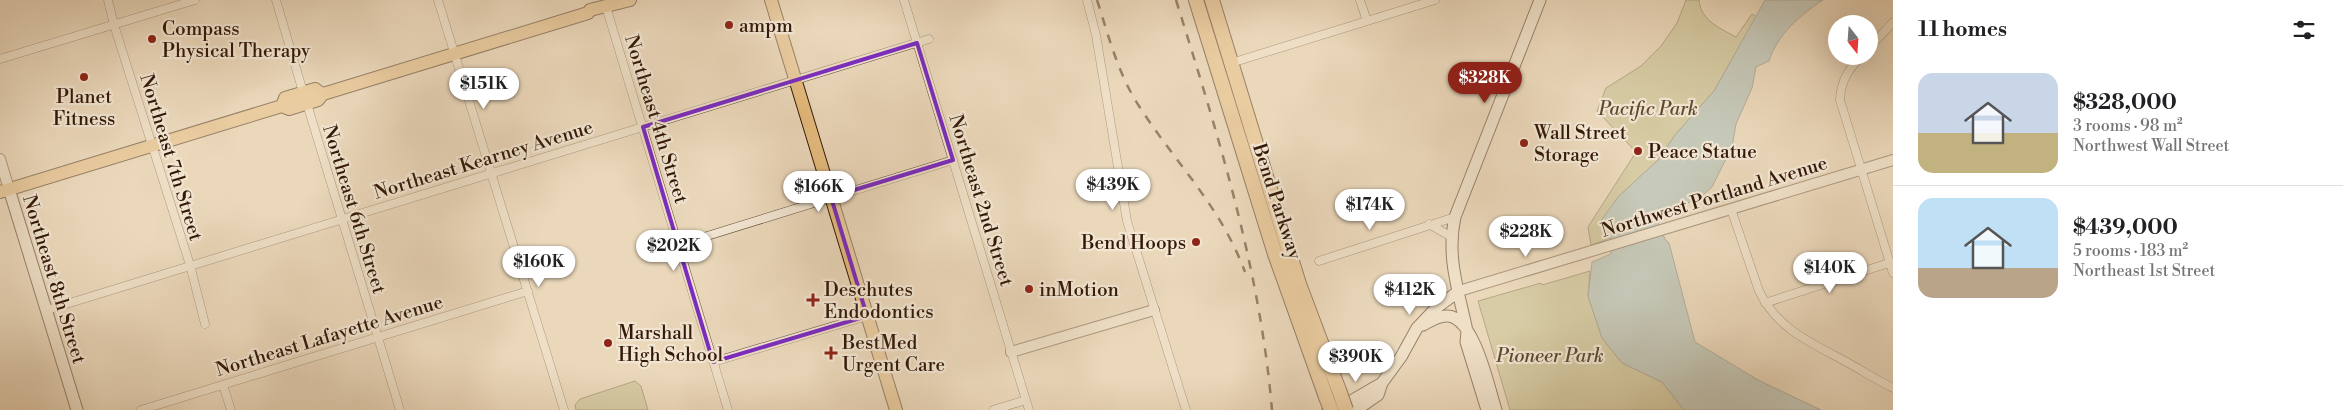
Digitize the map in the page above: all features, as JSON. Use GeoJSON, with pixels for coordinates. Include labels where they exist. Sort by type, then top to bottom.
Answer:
{"type":"FeatureCollection","features":[{"type":"Feature","properties":{"kind":"highway","name":"Bend Parkway"},"geometry":{"type":"LineString","coordinates":[[1196,0],[1275,254],[1335,404]]}},
{"type":"Feature","properties":{"kind":"highway","name":"Bend Parkway"},"geometry":{"type":"LineString","coordinates":[[1212,0],[1335,404]]}},
{"type":"Feature","properties":{"kind":"main road"},"geometry":{"type":"LineString","coordinates":[[771,0],[896,410]]}},
{"type":"Feature","properties":{"kind":"main road"},"geometry":{"type":"LineString","coordinates":[[1492,410],[1489,401],[1486,405],[1466,342],[1467,331],[1451,259],[1450,236],[1455,217],[1540,0]]}},
{"type":"Feature","properties":{"kind":"main road"},"geometry":{"type":"LineString","coordinates":[[4,191],[282,106],[285,98],[305,98],[315,89],[322,94],[588,13],[592,15],[605,5],[626,1]]}},
{"type":"Feature","properties":{"kind":"main road","name":"Northeast 8th Street"},"geometry":{"type":"LineString","coordinates":[[4,191],[47,310],[77,410]]}},
{"type":"Feature","properties":{"kind":"main road"},"geometry":{"type":"LineString","coordinates":[[1356,410],[1378,395],[1382,383],[1401,357],[1417,328],[1436,308],[1459,291]]}},
{"type":"Feature","properties":{"kind":"main road"},"geometry":{"type":"LineString","coordinates":[[1417,328],[1448,316],[1454,317],[1467,331],[1478,350],[1496,410]]}},
{"type":"Feature","properties":{"kind":"main road"},"geometry":{"type":"LineString","coordinates":[[1335,404],[1382,383]]}},
{"type":"Feature","properties":{"kind":"street","name":"Northeast 7th Street"},"geometry":{"type":"LineString","coordinates":[[108,0],[114,26],[190,265],[205,324]]}},
{"type":"Feature","properties":{"kind":"street"},"geometry":{"type":"LineString","coordinates":[[0,59],[195,0]]}},
{"type":"Feature","properties":{"kind":"street","name":"Northeast 6th Street"},"geometry":{"type":"LineString","coordinates":[[276,0],[400,410]]}},
{"type":"Feature","properties":{"kind":"street"},"geometry":{"type":"LineString","coordinates":[[438,0],[564,410]]}},
{"type":"Feature","properties":{"kind":"street","name":"Northeast 2nd Street"},"geometry":{"type":"LineString","coordinates":[[904,0],[1029,410]]}},
{"type":"Feature","properties":{"kind":"street"},"geometry":{"type":"LineString","coordinates":[[1087,0],[1096,35],[1122,202],[1186,410]]}},
{"type":"Feature","properties":{"kind":"street"},"geometry":{"type":"LineString","coordinates":[[1360,0],[1367,21]]}},
{"type":"Feature","properties":{"kind":"street"},"geometry":{"type":"LineString","coordinates":[[1231,63],[1435,0]]}},
{"type":"Feature","properties":{"kind":"street","name":"Northeast 4th Street"},"geometry":{"type":"LineString","coordinates":[[605,5],[728,410]]}},
{"type":"Feature","properties":{"kind":"street"},"geometry":{"type":"LineString","coordinates":[[1878,38],[1893,22]]}},
{"type":"Feature","properties":{"kind":"street","name":"Northeast Kearney Avenue"},"geometry":{"type":"LineString","coordinates":[[47,310],[929,39]]}},
{"type":"Feature","properties":{"kind":"street"},"geometry":{"type":"LineString","coordinates":[[1854,65],[1847,72],[1841,85],[1840,100],[1893,273]]}},
{"type":"Feature","properties":{"kind":"street","name":"Northeast 8th Street"},"geometry":{"type":"LineString","coordinates":[[0,159],[4,191]]}},
{"type":"Feature","properties":{"kind":"street"},"geometry":{"type":"LineString","coordinates":[[678,245],[953,160]]}},
{"type":"Feature","properties":{"kind":"street","name":"Northwest Portland Avenue"},"geometry":{"type":"LineString","coordinates":[[1459,291],[1893,160]]}},
{"type":"Feature","properties":{"kind":"street"},"geometry":{"type":"LineString","coordinates":[[1731,209],[1764,303],[1789,330],[1802,340],[1893,388]]}},
{"type":"Feature","properties":{"kind":"street"},"geometry":{"type":"LineString","coordinates":[[1318,260],[1455,217]]}},
{"type":"Feature","properties":{"kind":"street"},"geometry":{"type":"LineString","coordinates":[[1429,224],[1450,236]]}},
{"type":"Feature","properties":{"kind":"street"},"geometry":{"type":"LineString","coordinates":[[1764,303],[1889,263]]}},
{"type":"Feature","properties":{"kind":"street","name":"Northeast Lafayette Avenue"},"geometry":{"type":"LineString","coordinates":[[141,410],[528,291]]}},
{"type":"Feature","properties":{"kind":"street"},"geometry":{"type":"LineString","coordinates":[[1011,352],[1154,310]]}},
{"type":"Feature","properties":{"kind":"street"},"geometry":{"type":"LineString","coordinates":[[713,362],[867,316]]}},
{"type":"Feature","properties":{"kind":"street"},"geometry":{"type":"LineString","coordinates":[[223,385],[231,410]]}},
{"type":"Feature","properties":{"kind":"street"},"geometry":{"type":"LineString","coordinates":[[993,410],[1026,400]]}},
{"type":"Feature","properties":{"kind":"highlighted area"},"geometry":{"type":"Polygon","coordinates":[[[917,43],[953,160],[831,197],[867,316],[713,362],[643,127],[917,43]]]}},
{"type":"Feature","properties":{"kind":"green space","name":"Pacific Park"},"geometry":{"type":"Polygon","coordinates":[[[1686,0],[1699,0],[1707,19],[1736,37],[1752,14],[1757,17],[1714,91],[1675,135],[1658,160],[1618,197],[1602,230],[1611,238],[1591,245],[1588,227],[1636,152],[1597,111],[1606,88],[1641,66],[1661,46],[1677,23],[1686,0]]]}},
{"type":"Feature","properties":{"kind":"green space","name":"Pioneer Park"},"geometry":{"type":"Polygon","coordinates":[[[1590,271],[1588,296],[1602,338],[1622,363],[1662,382],[1684,410],[1510,410],[1478,301],[1590,271]]]}},
{"type":"Feature","properties":{"kind":"green space"},"geometry":{"type":"Polygon","coordinates":[[[635,381],[641,386],[648,410],[576,410],[575,405],[580,399],[635,381]]]}},
{"type":"Feature","properties":{"kind":"water"},"geometry":{"type":"Polygon","coordinates":[[[1765,0],[1823,0],[1790,26],[1778,43],[1769,61],[1756,67],[1752,88],[1736,124],[1732,147],[1712,187],[1703,195],[1659,218],[1657,221],[1665,239],[1669,243],[1695,342],[1758,380],[1821,410],[1684,410],[1662,382],[1622,363],[1602,338],[1588,296],[1592,262],[1611,254],[1611,238],[1602,230],[1600,222],[1618,197],[1658,160],[1675,135],[1714,91],[1765,0]]]}},
{"type":"Feature","properties":{"kind":"railway"},"geometry":{"type":"LineString","coordinates":[[1097,0],[1115,55],[1132,94],[1153,127],[1210,205],[1235,248],[1245,272]]}},
{"type":"Feature","properties":{"kind":"railway"},"geometry":{"type":"LineString","coordinates":[[1176,0],[1222,152],[1247,253],[1258,305],[1272,410]]}},
{"type":"Feature","properties":{"kind":"place","name":"ampm"},"geometry":{"type":"Point","coordinates":[729,25]}},
{"type":"Feature","properties":{"kind":"place","name":"Compass Physical Therapy"},"geometry":{"type":"Point","coordinates":[152,39]}},
{"type":"Feature","properties":{"kind":"place","name":"Planet Fitness"},"geometry":{"type":"Point","coordinates":[84,77]}},
{"type":"Feature","properties":{"kind":"place","name":"Wall Street Storage"},"geometry":{"type":"Point","coordinates":[1524,143]}},
{"type":"Feature","properties":{"kind":"place","name":"Peace Statue"},"geometry":{"type":"Point","coordinates":[1638,151]}},
{"type":"Feature","properties":{"kind":"place","name":"Bend Hoops"},"geometry":{"type":"Point","coordinates":[1196,242]}},
{"type":"Feature","properties":{"kind":"place","name":"inMotion"},"geometry":{"type":"Point","coordinates":[1029,289]}},
{"type":"Feature","properties":{"kind":"place","name":"Deschutes Endodontics"},"geometry":{"type":"Point","coordinates":[813,300]}},
{"type":"Feature","properties":{"kind":"place","name":"Marshall High School"},"geometry":{"type":"Point","coordinates":[608,343]}},
{"type":"Feature","properties":{"kind":"place","name":"BestMed Urgent Care"},"geometry":{"type":"Point","coordinates":[831,353]}}]}
